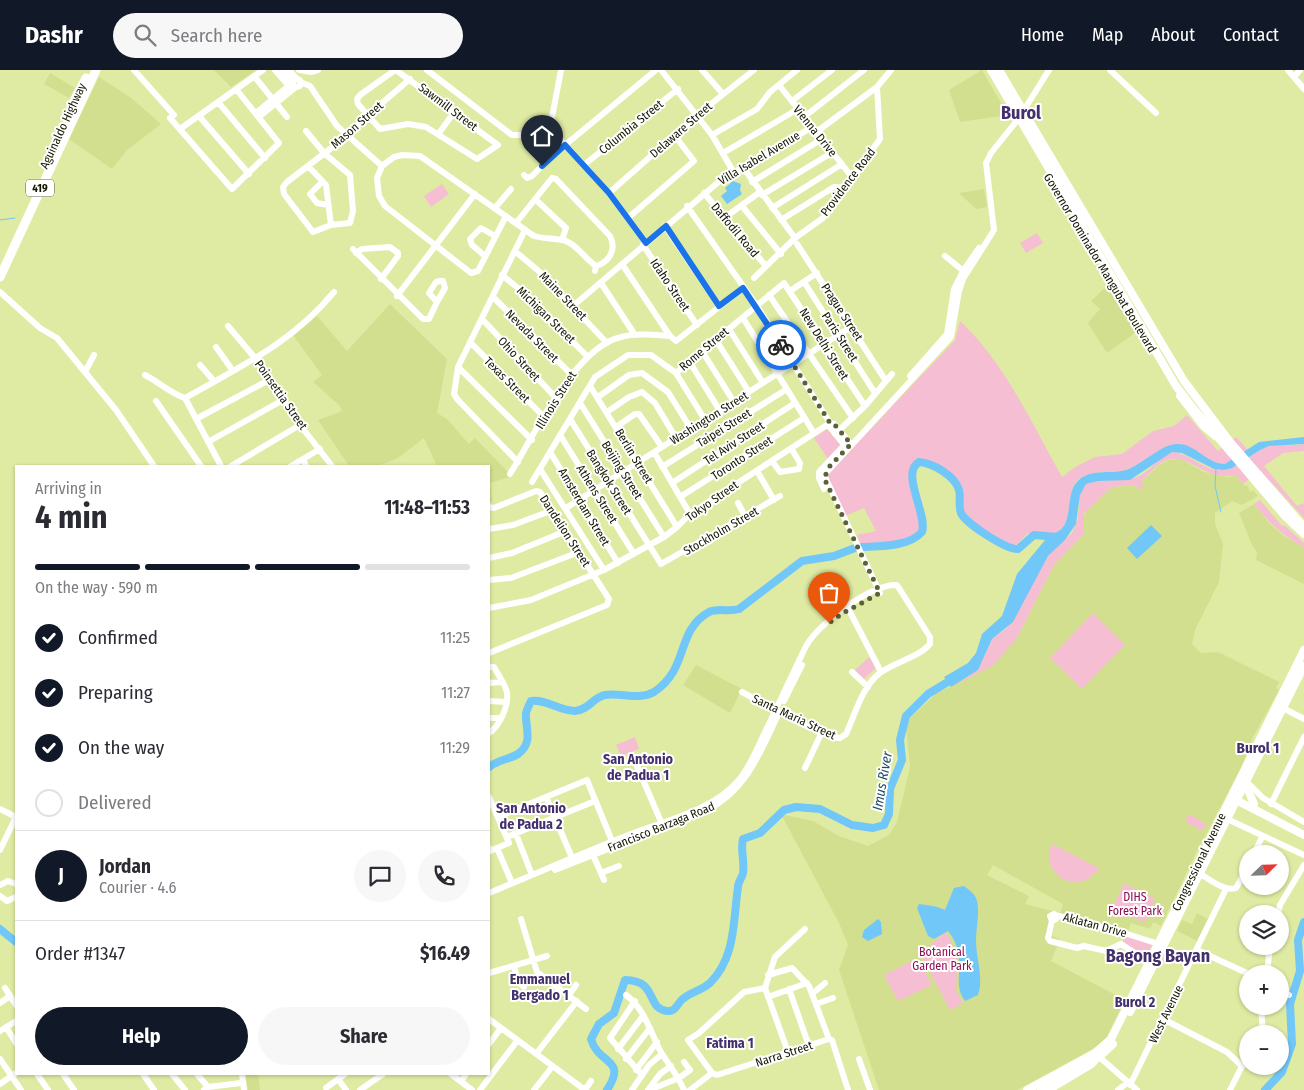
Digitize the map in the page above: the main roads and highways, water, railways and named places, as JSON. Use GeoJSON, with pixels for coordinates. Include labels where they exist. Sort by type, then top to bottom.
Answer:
{"type":"FeatureCollection","features":[{"type":"Feature","properties":{"kind":"highway","name":"Aguinaldo Highway"},"geometry":{"type":"LineString","coordinates":[[0,264],[43,176],[90,70]]}},
{"type":"Feature","properties":{"kind":"highway","name":"Aguinaldo Highway"},"geometry":{"type":"LineString","coordinates":[[43,176],[96,70]]}},
{"type":"Feature","properties":{"kind":"highway","name":"Aguinaldo Highway"},"geometry":{"type":"LineString","coordinates":[[0,277],[30,204]]}},
{"type":"Feature","properties":{"kind":"main road","name":"Governor Dominador Mangubat Boulevard"},"geometry":{"type":"LineString","coordinates":[[991,70],[1184,382],[1228,444],[1284,516],[1304,534]]}},
{"type":"Feature","properties":{"kind":"main road","name":"Governor Dominador Mangubat Boulevard"},"geometry":{"type":"LineString","coordinates":[[999,70],[1019,115]]}},
{"type":"Feature","properties":{"kind":"main road","name":"Governor Dominador Mangubat Boulevard"},"geometry":{"type":"LineString","coordinates":[[1254,475],[1304,526]]}},
{"type":"Feature","properties":{"kind":"main road","name":"Congressional Avenue"},"geometry":{"type":"LineString","coordinates":[[1040,1090],[1115,1042],[1304,650]]}},
{"type":"Feature","properties":{"kind":"main road","name":"Congressional Avenue"},"geometry":{"type":"LineString","coordinates":[[1234,797],[1245,782],[1304,666]]}},
{"type":"Feature","properties":{"kind":"main road"},"geometry":{"type":"LineString","coordinates":[[1245,782],[1254,804]]}},
{"type":"Feature","properties":{"kind":"main road"},"geometry":{"type":"LineString","coordinates":[[1234,797],[1254,804],[1270,817]]}},
{"type":"Feature","properties":{"kind":"main road"},"geometry":{"type":"LineString","coordinates":[[1234,797],[1304,835]]}},
{"type":"Feature","properties":{"kind":"main road","name":"Congressional Avenue"},"geometry":{"type":"LineString","coordinates":[[1027,1090],[1097,1055]]}},
{"type":"Feature","properties":{"kind":"water"},"geometry":{"type":"Polygon","coordinates":[[[733,181],[741,184],[740,190],[742,194],[727,204],[721,196],[727,191],[725,188],[733,181]]]}},
{"type":"Feature","properties":{"kind":"water"},"geometry":{"type":"Polygon","coordinates":[[[1304,437],[1304,444],[1269,446],[1232,468],[1224,470],[1214,469],[1182,453],[1172,452],[1130,480],[1098,481],[1086,484],[1080,495],[1076,524],[1065,540],[1048,556],[1013,622],[992,639],[978,670],[951,687],[944,677],[968,663],[976,653],[982,634],[1002,616],[1017,574],[1050,534],[1058,532],[1063,527],[1073,489],[1081,478],[1093,473],[1126,470],[1171,445],[1177,444],[1190,447],[1212,461],[1225,464],[1259,442],[1304,437]]]}},
{"type":"Feature","properties":{"kind":"water"},"geometry":{"type":"Polygon","coordinates":[[[1151,525],[1162,536],[1137,559],[1127,548],[1151,525]]]}},
{"type":"Feature","properties":{"kind":"water"},"geometry":{"type":"Polygon","coordinates":[[[964,886],[974,894],[978,906],[976,947],[980,975],[978,995],[965,1001],[959,986],[958,951],[954,941],[948,931],[934,939],[928,936],[917,908],[919,904],[945,910],[954,888],[964,886]]]}},
{"type":"Feature","properties":{"kind":"water"},"geometry":{"type":"Polygon","coordinates":[[[878,919],[881,922],[882,934],[868,941],[862,937],[864,930],[878,919]]]}},
{"type":"Feature","properties":{"kind":"waterway"},"geometry":{"type":"LineString","coordinates":[[0,220],[15,218]]}},
{"type":"Feature","properties":{"kind":"waterway"},"geometry":{"type":"LineString","coordinates":[[862,547],[902,543],[910,541],[922,532],[923,525],[912,475],[914,467],[919,462],[931,465],[948,475],[959,490],[960,510],[964,518],[1005,546],[1018,549],[1034,535],[1057,537]]}},
{"type":"Feature","properties":{"kind":"waterway"},"geometry":{"type":"LineString","coordinates":[[1216,468],[1215,486],[1221,512]]}},
{"type":"Feature","properties":{"kind":"waterway"},"geometry":{"type":"LineString","coordinates":[[490,766],[523,750],[528,736],[526,714],[531,701],[575,711],[584,708],[597,698],[605,695],[648,695],[665,682],[673,672],[691,629],[698,620],[709,612],[739,609],[802,561],[834,556],[855,548]]}},
{"type":"Feature","properties":{"kind":"waterway","name":"Imus River"},"geometry":{"type":"LineString","coordinates":[[607,1090],[613,1080],[613,1067],[599,1053],[591,1039],[599,1024],[614,1013],[625,980],[635,981],[643,985],[656,1005],[661,1009],[670,1011],[684,998],[710,983],[725,962],[732,938],[738,885],[743,873],[743,839],[760,833],[784,810],[796,807],[820,809],[852,825],[873,828],[884,825],[889,814],[890,789],[902,760],[900,740],[906,716],[928,694],[956,677]]}},
{"type":"Feature","properties":{"kind":"waterway"},"geometry":{"type":"LineString","coordinates":[[1265,1090],[1282,1072],[1292,1044],[1290,1004],[1300,971],[1298,940],[1304,922]]}},
{"type":"Feature","properties":{"kind":"waterway"},"geometry":{"type":"LineString","coordinates":[[0,929],[15,941]]}},
{"type":"Feature","properties":{"kind":"district","name":"Burol"},"geometry":{"type":"Point","coordinates":[1021,113]}},
{"type":"Feature","properties":{"kind":"district","name":"Burol 1"},"geometry":{"type":"Point","coordinates":[1258,748]}},
{"type":"Feature","properties":{"kind":"district","name":"San Antonio de Padua 1"},"geometry":{"type":"Point","coordinates":[638,768]}},
{"type":"Feature","properties":{"kind":"district","name":"San Antonio de Padua 2"},"geometry":{"type":"Point","coordinates":[531,816]}},
{"type":"Feature","properties":{"kind":"district","name":"Bagong Bayan"},"geometry":{"type":"Point","coordinates":[1158,956]}},
{"type":"Feature","properties":{"kind":"district","name":"Emmanuel Bergado 1"},"geometry":{"type":"Point","coordinates":[540,988]}},
{"type":"Feature","properties":{"kind":"district","name":"Burol 2"},"geometry":{"type":"Point","coordinates":[1135,1002]}},
{"type":"Feature","properties":{"kind":"district","name":"Fatima 1"},"geometry":{"type":"Point","coordinates":[730,1043]}},
{"type":"Feature","properties":{"kind":"park label","name":"DIHS Forest Park"},"geometry":{"type":"Point","coordinates":[1135,904]}},
{"type":"Feature","properties":{"kind":"park label","name":"Botanical Garden Park"},"geometry":{"type":"Point","coordinates":[942,959]}}]}
